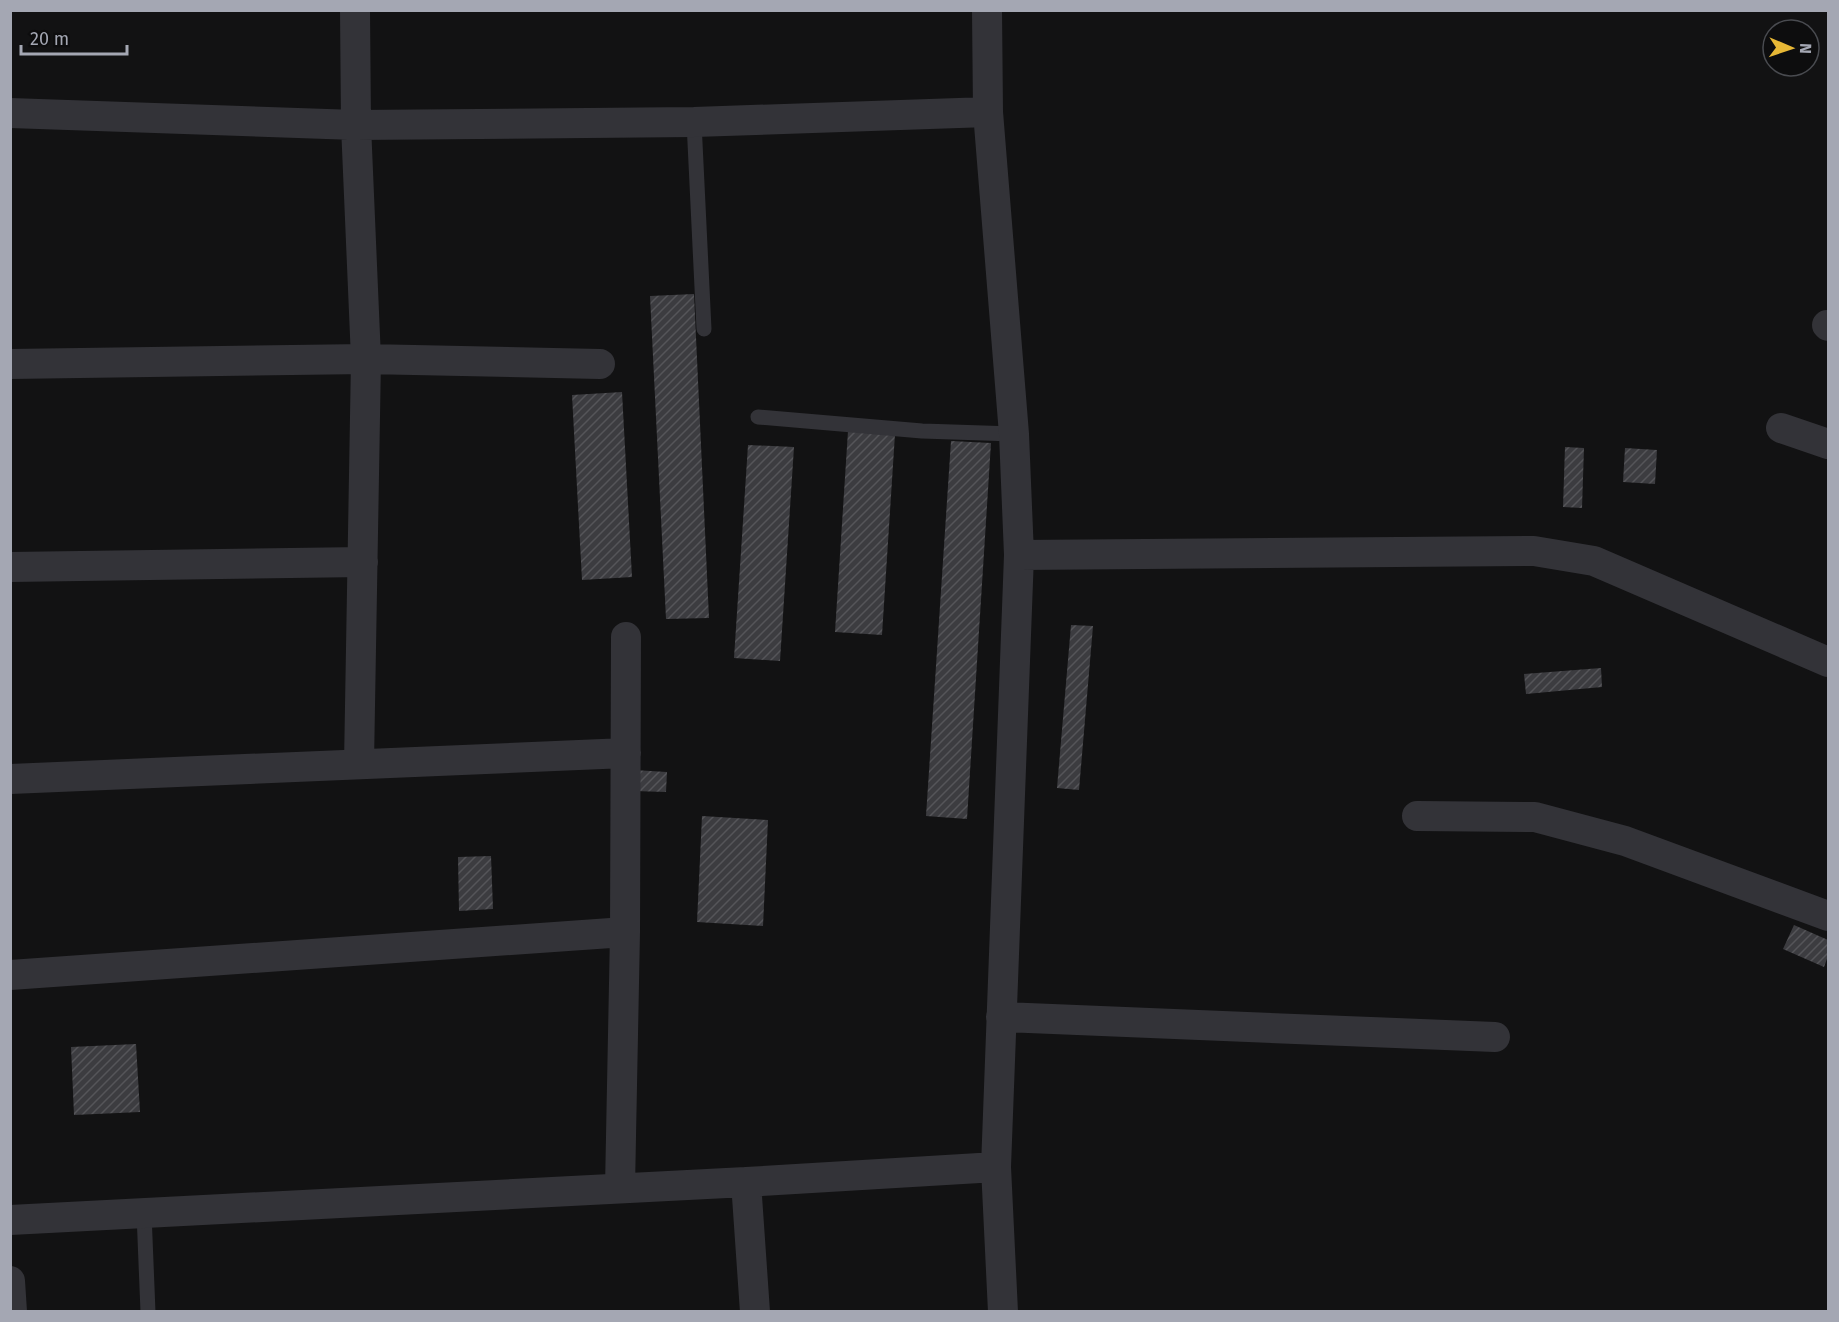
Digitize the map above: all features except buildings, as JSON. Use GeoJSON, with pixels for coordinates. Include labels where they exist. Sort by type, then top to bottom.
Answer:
{"type":"FeatureCollection","features":[{"type":"Feature","properties":{"kind":"street"},"geometry":{"type":"LineString","coordinates":[[355,10],[356,125],[366,359],[360,764]]}},
{"type":"Feature","properties":{"kind":"street"},"geometry":{"type":"LineString","coordinates":[[987,10],[988,112],[1014,434],[1019,555],[996,1167],[1002,1311]]}},
{"type":"Feature","properties":{"kind":"street"},"geometry":{"type":"LineString","coordinates":[[10,113],[356,125],[694,122],[988,112]]}},
{"type":"Feature","properties":{"kind":"street"},"geometry":{"type":"LineString","coordinates":[[10,364],[366,359],[600,364]]}},
{"type":"Feature","properties":{"kind":"street"},"geometry":{"type":"LineString","coordinates":[[1781,428],[1828,444]]}},
{"type":"Feature","properties":{"kind":"street"},"geometry":{"type":"LineString","coordinates":[[1019,555],[1534,551],[1594,561],[1828,662]]}},
{"type":"Feature","properties":{"kind":"street"},"geometry":{"type":"LineString","coordinates":[[10,567],[363,562]]}},
{"type":"Feature","properties":{"kind":"street"},"geometry":{"type":"LineString","coordinates":[[620,1188],[625,932],[626,637]]}},
{"type":"Feature","properties":{"kind":"street"},"geometry":{"type":"LineString","coordinates":[[10,779],[626,753]]}},
{"type":"Feature","properties":{"kind":"street"},"geometry":{"type":"LineString","coordinates":[[1417,816],[1535,817],[1625,841],[1828,916]]}},
{"type":"Feature","properties":{"kind":"street"},"geometry":{"type":"LineString","coordinates":[[10,975],[625,932]]}},
{"type":"Feature","properties":{"kind":"street"},"geometry":{"type":"LineString","coordinates":[[1001,1017],[1495,1037]]}},
{"type":"Feature","properties":{"kind":"street"},"geometry":{"type":"LineString","coordinates":[[10,1220],[996,1167]]}},
{"type":"Feature","properties":{"kind":"street"},"geometry":{"type":"LineString","coordinates":[[746,1182],[754,1311]]}},
{"type":"Feature","properties":{"kind":"street"},"geometry":{"type":"LineString","coordinates":[[10,1281],[12,1311]]}},
{"type":"Feature","properties":{"kind":"lane"},"geometry":{"type":"LineString","coordinates":[[694,122],[704,329]]}},
{"type":"Feature","properties":{"kind":"lane"},"geometry":{"type":"LineString","coordinates":[[758,417],[922,431],[1014,434]]}},
{"type":"Feature","properties":{"kind":"lane"},"geometry":{"type":"LineString","coordinates":[[144,1213],[148,1311]]}}]}
